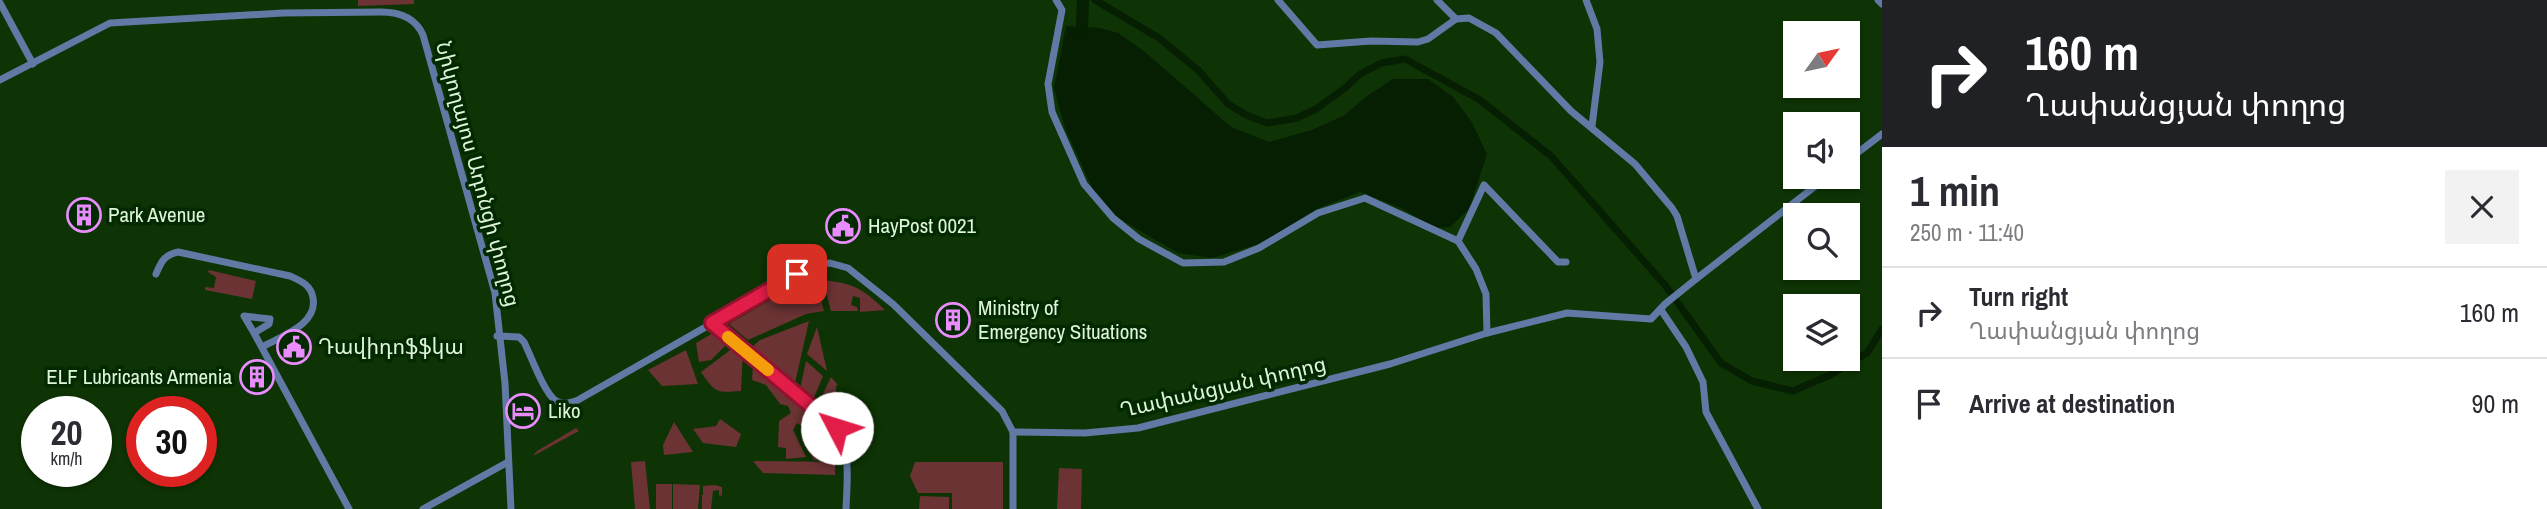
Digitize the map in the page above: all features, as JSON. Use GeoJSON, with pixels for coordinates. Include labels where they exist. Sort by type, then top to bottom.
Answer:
{"type":"FeatureCollection","features":[{"type":"Feature","properties":{"kind":"street"},"geometry":{"type":"LineString","coordinates":[[1056,0],[1062,10],[1048,84],[1052,112],[1084,184],[1113,218],[1139,239],[1183,263],[1224,262],[1259,248],[1318,213],[1365,198],[1458,241],[1476,269],[1486,294],[1487,333]]}},
{"type":"Feature","properties":{"kind":"street"},"geometry":{"type":"LineString","coordinates":[[1278,0],[1317,45],[1371,41],[1418,42],[1428,39],[1456,19],[1469,18],[1496,33],[1571,111],[1634,163],[1672,208],[1678,216],[1696,279]]}},
{"type":"Feature","properties":{"kind":"street"},"geometry":{"type":"LineString","coordinates":[[1437,0],[1456,19]]}},
{"type":"Feature","properties":{"kind":"street"},"geometry":{"type":"LineString","coordinates":[[1586,0],[1597,29],[1600,62],[1592,126]]}},
{"type":"Feature","properties":{"kind":"street"},"geometry":{"type":"LineString","coordinates":[[1878,0],[1882,4]]}},
{"type":"Feature","properties":{"kind":"street"},"geometry":{"type":"LineString","coordinates":[[0,3],[33,64],[0,82]]}},
{"type":"Feature","properties":{"kind":"street","name":"Նիկողայոս Ադոնցի փողոց"},"geometry":{"type":"LineString","coordinates":[[33,64],[110,23],[129,20],[283,13],[393,12],[411,22],[418,33],[495,293],[509,509]]}},
{"type":"Feature","properties":{"kind":"street"},"geometry":{"type":"LineString","coordinates":[[1860,151],[1882,134]]}},
{"type":"Feature","properties":{"kind":"street"},"geometry":{"type":"LineString","coordinates":[[1458,241],[1483,185],[1558,262],[1566,262]]}},
{"type":"Feature","properties":{"kind":"street"},"geometry":{"type":"LineString","coordinates":[[1758,509],[1706,412],[1703,382],[1663,307],[1812,189]]}},
{"type":"Feature","properties":{"kind":"street"},"geometry":{"type":"LineString","coordinates":[[156,274],[161,261],[178,252],[290,276],[304,282],[311,290],[313,300],[314,310],[310,318],[262,347]]}},
{"type":"Feature","properties":{"kind":"street"},"geometry":{"type":"LineString","coordinates":[[499,336],[519,337],[524,342],[549,395],[567,404],[814,265],[830,263],[848,268],[893,304],[995,403],[1009,422],[1013,432],[1013,509]]}},
{"type":"Feature","properties":{"kind":"street","name":"Ղափանցյան փողոց"},"geometry":{"type":"LineString","coordinates":[[1013,432],[1085,433],[1138,428],[1390,364],[1554,315],[1567,313],[1651,319],[1663,307]]}},
{"type":"Feature","properties":{"kind":"street"},"geometry":{"type":"LineString","coordinates":[[712,323],[837,428],[847,453],[846,509]]}},
{"type":"Feature","properties":{"kind":"street"},"geometry":{"type":"LineString","coordinates":[[254,333],[349,509]]}},
{"type":"Feature","properties":{"kind":"street"},"geometry":{"type":"LineString","coordinates":[[423,509],[507,465]]}},
{"type":"Feature","properties":{"kind":"street"},"geometry":{"type":"LineString","coordinates":[[432,509],[507,465]]}},
{"type":"Feature","properties":{"kind":"shaded area"},"geometry":{"type":"Polygon","coordinates":[[[358,0],[414,0],[414,4],[358,6],[358,0]]]}},
{"type":"Feature","properties":{"kind":"shaded area"},"geometry":{"type":"Polygon","coordinates":[[[1066,26],[1099,28],[1118,33],[1145,52],[1231,127],[1269,142],[1312,130],[1345,115],[1393,79],[1428,79],[1453,97],[1471,121],[1487,154],[1469,209],[1450,227],[1436,228],[1401,208],[1360,192],[1318,208],[1262,243],[1212,258],[1178,253],[1120,219],[1096,196],[1065,128],[1054,88],[1066,26]]]}},
{"type":"Feature","properties":{"kind":"shaded area"},"geometry":{"type":"Polygon","coordinates":[[[209,270],[256,281],[252,299],[205,290],[205,287],[214,288],[216,277],[208,272],[209,270]]]}},
{"type":"Feature","properties":{"kind":"shaded area"},"geometry":{"type":"Polygon","coordinates":[[[823,280],[857,288],[885,310],[860,312],[860,298],[853,296],[851,305],[857,307],[858,311],[831,311],[823,280]]]}},
{"type":"Feature","properties":{"kind":"shaded area"},"geometry":{"type":"Polygon","coordinates":[[[816,281],[824,311],[806,314],[748,340],[729,324],[800,283],[816,281]]]}},
{"type":"Feature","properties":{"kind":"shaded area"},"geometry":{"type":"Polygon","coordinates":[[[809,321],[795,383],[751,348],[760,340],[809,321]]]}},
{"type":"Feature","properties":{"kind":"shaded area"},"geometry":{"type":"Polygon","coordinates":[[[817,327],[827,371],[807,354],[817,327]]]}},
{"type":"Feature","properties":{"kind":"shaded area"},"geometry":{"type":"Polygon","coordinates":[[[715,332],[729,342],[711,360],[699,362],[696,343],[715,332]]]}},
{"type":"Feature","properties":{"kind":"shaded area"},"geometry":{"type":"Polygon","coordinates":[[[733,348],[743,351],[741,391],[717,390],[701,372],[733,348]]]}},
{"type":"Feature","properties":{"kind":"shaded area"},"geometry":{"type":"Polygon","coordinates":[[[686,350],[698,384],[662,386],[648,370],[686,350]]]}},
{"type":"Feature","properties":{"kind":"shaded area"},"geometry":{"type":"Polygon","coordinates":[[[806,361],[823,376],[813,400],[800,389],[806,361]]]}},
{"type":"Feature","properties":{"kind":"shaded area"},"geometry":{"type":"Polygon","coordinates":[[[753,365],[824,422],[805,433],[797,423],[793,430],[806,457],[786,459],[786,448],[778,447],[779,421],[791,413],[788,406],[780,404],[766,385],[752,380],[753,365]]]}},
{"type":"Feature","properties":{"kind":"shaded area"},"geometry":{"type":"Polygon","coordinates":[[[831,377],[838,385],[836,392],[839,393],[839,407],[834,417],[818,404],[831,377]]]}},
{"type":"Feature","properties":{"kind":"shaded area"},"geometry":{"type":"Polygon","coordinates":[[[720,419],[741,434],[736,447],[703,443],[693,429],[716,426],[720,419]]]}},
{"type":"Feature","properties":{"kind":"shaded area"},"geometry":{"type":"Polygon","coordinates":[[[674,422],[693,452],[664,455],[663,445],[674,422]]]}},
{"type":"Feature","properties":{"kind":"shaded area"},"geometry":{"type":"Polygon","coordinates":[[[827,425],[837,434],[837,446],[817,430],[827,425]]]}},
{"type":"Feature","properties":{"kind":"shaded area"},"geometry":{"type":"Polygon","coordinates":[[[576,428],[579,431],[533,456],[537,451],[576,428]]]}},
{"type":"Feature","properties":{"kind":"shaded area"},"geometry":{"type":"Polygon","coordinates":[[[815,432],[836,450],[835,460],[814,460],[802,440],[815,432]]]}},
{"type":"Feature","properties":{"kind":"shaded area"},"geometry":{"type":"Polygon","coordinates":[[[645,461],[650,509],[635,509],[631,462],[645,461]]]}},
{"type":"Feature","properties":{"kind":"shaded area"},"geometry":{"type":"Polygon","coordinates":[[[753,461],[835,462],[835,475],[763,473],[753,461]]]}},
{"type":"Feature","properties":{"kind":"shaded area"},"geometry":{"type":"Polygon","coordinates":[[[915,462],[1003,462],[1003,509],[952,509],[952,493],[918,493],[910,476],[915,462]]]}},
{"type":"Feature","properties":{"kind":"shaded area"},"geometry":{"type":"Polygon","coordinates":[[[1059,468],[1082,469],[1081,509],[1057,509],[1059,468]]]}},
{"type":"Feature","properties":{"kind":"shaded area"},"geometry":{"type":"Polygon","coordinates":[[[656,484],[672,484],[672,509],[656,509],[656,484]]]}},
{"type":"Feature","properties":{"kind":"shaded area"},"geometry":{"type":"Polygon","coordinates":[[[673,484],[700,485],[698,509],[673,509],[673,484]]]}},
{"type":"Feature","properties":{"kind":"shaded area"},"geometry":{"type":"Polygon","coordinates":[[[703,486],[722,487],[722,496],[719,495],[719,490],[713,491],[711,509],[702,509],[702,495],[705,494],[703,486]]]}},
{"type":"Feature","properties":{"kind":"shaded area"},"geometry":{"type":"Polygon","coordinates":[[[920,496],[949,497],[949,509],[919,509],[920,496]]]}},
{"type":"Feature","properties":{"kind":"waterway"},"geometry":{"type":"LineString","coordinates":[[1082,27],[1083,0]]}},
{"type":"Feature","properties":{"kind":"waterway"},"geometry":{"type":"LineString","coordinates":[[1095,0],[1159,38],[1198,70],[1228,104],[1267,123],[1297,118],[1316,109],[1359,75],[1381,63],[1405,59],[1480,100],[1551,156],[1665,285],[1721,363],[1752,381],[1793,391],[1830,375],[1867,353],[1882,329]]}},
{"type":"Feature","properties":{"kind":"slow traffic"},"geometry":{"type":"LineString","coordinates":[[728,337],[768,370]]}},
{"type":"Feature","properties":{"kind":"place","name":"Park Avenue"},"geometry":{"type":"Point","coordinates":[84,215]}},
{"type":"Feature","properties":{"kind":"place","name":"HayPost 0021"},"geometry":{"type":"Point","coordinates":[843,226]}},
{"type":"Feature","properties":{"kind":"place","name":"Ministry of Emergency Situations"},"geometry":{"type":"Point","coordinates":[953,320]}},
{"type":"Feature","properties":{"kind":"place","name":"Դավիդոֆֆկա"},"geometry":{"type":"Point","coordinates":[294,347]}},
{"type":"Feature","properties":{"kind":"place","name":"ELF Lubricants Armenia"},"geometry":{"type":"Point","coordinates":[257,377]}},
{"type":"Feature","properties":{"kind":"place","name":"Liko"},"geometry":{"type":"Point","coordinates":[523,411]}},
{"type":"Feature","properties":{"kind":"route"},"geometry":{"type":"LineString","coordinates":[[797,274],[712,323],[837,428]]}}]}
